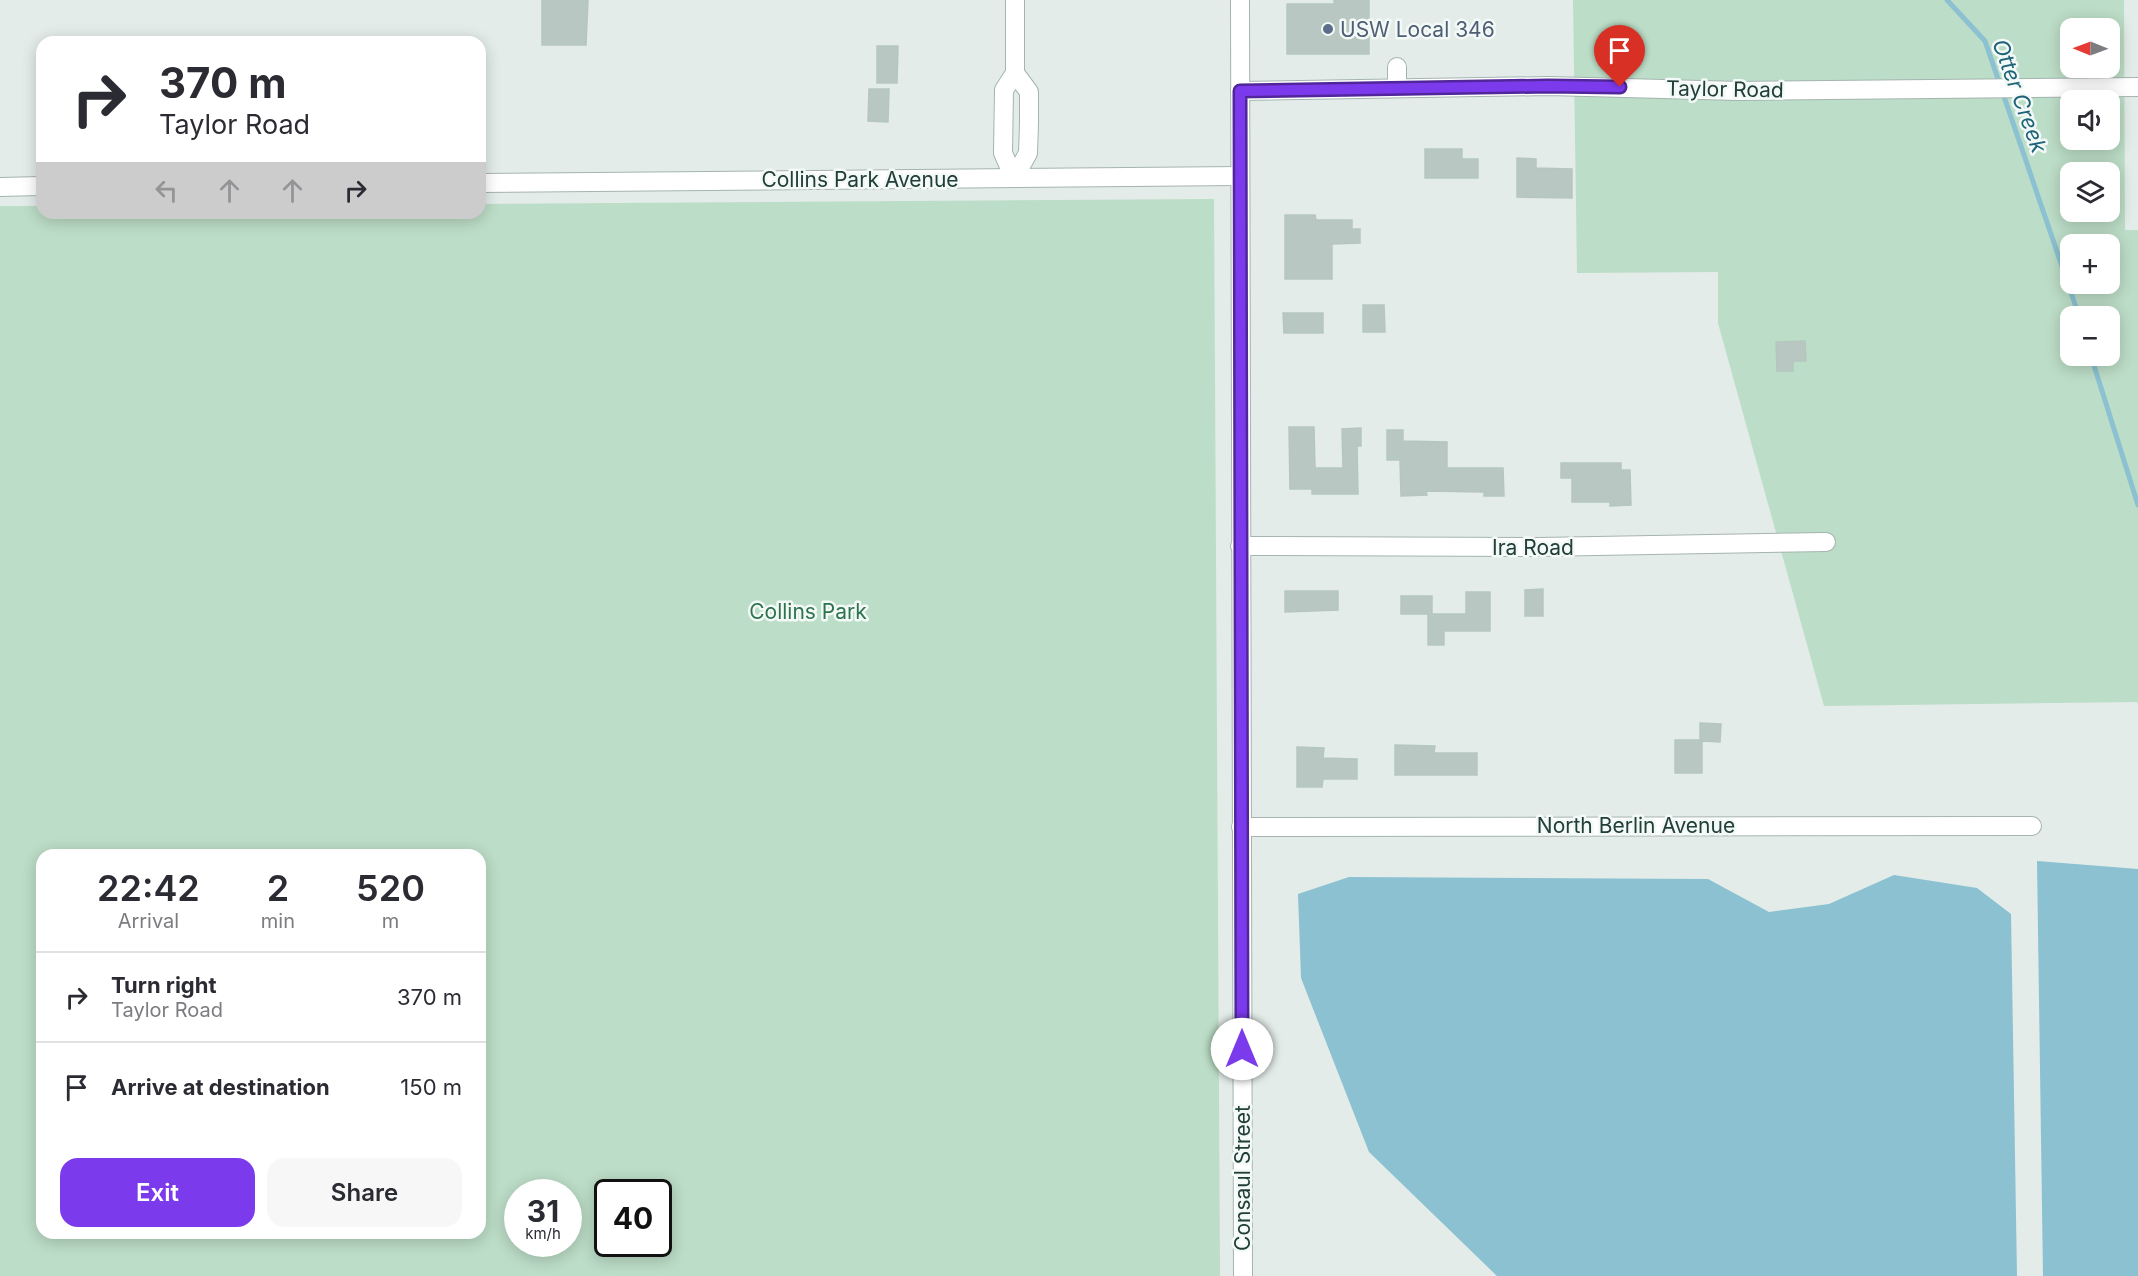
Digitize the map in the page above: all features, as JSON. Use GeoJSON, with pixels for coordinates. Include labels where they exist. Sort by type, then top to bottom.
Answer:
{"type":"FeatureCollection","features":[{"type":"Feature","properties":{"kind":"street"},"geometry":{"type":"LineString","coordinates":[[1014,178],[1003,153],[1004,90],[1015,73],[1016,0]]}},
{"type":"Feature","properties":{"kind":"street","name":"Consaul Street"},"geometry":{"type":"LineString","coordinates":[[1240,0],[1243,1276]]}},
{"type":"Feature","properties":{"kind":"street"},"geometry":{"type":"LineString","coordinates":[[1397,67],[1397,88]]}},
{"type":"Feature","properties":{"kind":"street"},"geometry":{"type":"LineString","coordinates":[[1014,178],[1028,153],[1029,123],[1029,92],[1015,73]]}},
{"type":"Feature","properties":{"kind":"street","name":"Taylor Road"},"geometry":{"type":"LineString","coordinates":[[1240,91],[1548,86],[1739,91],[2138,87]]}},
{"type":"Feature","properties":{"kind":"street","name":"Collins Park Avenue"},"geometry":{"type":"LineString","coordinates":[[486,183],[1240,176]]}},
{"type":"Feature","properties":{"kind":"street"},"geometry":{"type":"LineString","coordinates":[[0,187],[36,186]]}},
{"type":"Feature","properties":{"kind":"street","name":"Ira Road"},"geometry":{"type":"LineString","coordinates":[[1240,546],[1539,547],[1826,542]]}},
{"type":"Feature","properties":{"kind":"street","name":"North Berlin Avenue"},"geometry":{"type":"LineString","coordinates":[[1241,827],[2032,826]]}},
{"type":"Feature","properties":{"kind":"green space"},"geometry":{"type":"Polygon","coordinates":[[[1573,0],[2124,0],[2125,230],[2138,230],[2138,704],[2137,702],[1824,706],[1718,323],[1718,272],[1577,273],[1573,0]]]}},
{"type":"Feature","properties":{"kind":"green space","name":"Collins Park"},"geometry":{"type":"Polygon","coordinates":[[[1214,199],[1220,1276],[0,1276],[0,206],[36,206],[36,219],[486,219],[486,204],[1214,199]]]}},
{"type":"Feature","properties":{"kind":"water"},"geometry":{"type":"Polygon","coordinates":[[[2037,861],[2138,869],[2138,1276],[2043,1276],[2037,861]]]}},
{"type":"Feature","properties":{"kind":"water"},"geometry":{"type":"Polygon","coordinates":[[[1894,875],[1977,888],[2011,914],[2017,1276],[1497,1276],[1369,1152],[1301,978],[1298,894],[1349,877],[1708,879],[1769,912],[1829,904],[1894,875]]]}},
{"type":"Feature","properties":{"kind":"building"},"geometry":{"type":"Polygon","coordinates":[[[542,0],[588,0],[586,45],[542,45],[542,0]]]}},
{"type":"Feature","properties":{"kind":"building","name":"USW Local 346"},"geometry":{"type":"Polygon","coordinates":[[[1334,0],[1369,0],[1369,54],[1287,54],[1287,4],[1334,4],[1334,0]]]}},
{"type":"Feature","properties":{"kind":"building"},"geometry":{"type":"Polygon","coordinates":[[[877,46],[898,46],[897,83],[877,83],[877,46]]]}},
{"type":"Feature","properties":{"kind":"building"},"geometry":{"type":"Polygon","coordinates":[[[869,89],[889,89],[888,122],[868,121],[869,89]]]}},
{"type":"Feature","properties":{"kind":"building"},"geometry":{"type":"Polygon","coordinates":[[[1425,149],[1462,149],[1462,159],[1478,159],[1478,178],[1425,178],[1425,149]]]}},
{"type":"Feature","properties":{"kind":"building"},"geometry":{"type":"Polygon","coordinates":[[[1517,158],[1536,159],[1536,168],[1572,169],[1572,198],[1517,197],[1517,158]]]}},
{"type":"Feature","properties":{"kind":"building"},"geometry":{"type":"Polygon","coordinates":[[[1285,215],[1315,215],[1316,220],[1352,220],[1352,229],[1360,229],[1360,243],[1332,244],[1332,279],[1285,279],[1285,215]]]}},
{"type":"Feature","properties":{"kind":"building"},"geometry":{"type":"Polygon","coordinates":[[[1363,305],[1384,305],[1385,332],[1363,332],[1363,305]]]}},
{"type":"Feature","properties":{"kind":"building"},"geometry":{"type":"Polygon","coordinates":[[[1283,313],[1323,313],[1323,333],[1284,333],[1283,313]]]}},
{"type":"Feature","properties":{"kind":"building"},"geometry":{"type":"Polygon","coordinates":[[[1805,341],[1806,361],[1793,361],[1793,371],[1777,371],[1776,342],[1805,341]]]}},
{"type":"Feature","properties":{"kind":"building"},"geometry":{"type":"Polygon","coordinates":[[[1289,427],[1314,427],[1315,468],[1343,468],[1342,429],[1361,428],[1361,446],[1357,446],[1358,494],[1312,494],[1312,489],[1290,489],[1289,427]]]}},
{"type":"Feature","properties":{"kind":"building"},"geometry":{"type":"Polygon","coordinates":[[[1387,430],[1403,430],[1403,441],[1447,442],[1447,468],[1503,468],[1504,496],[1484,496],[1484,492],[1426,491],[1427,495],[1401,496],[1400,460],[1387,460],[1387,430]]]}},
{"type":"Feature","properties":{"kind":"building"},"geometry":{"type":"Polygon","coordinates":[[[1561,463],[1621,463],[1621,470],[1630,470],[1631,505],[1610,506],[1610,502],[1572,502],[1572,478],[1561,478],[1561,463]]]}},
{"type":"Feature","properties":{"kind":"building"},"geometry":{"type":"Polygon","coordinates":[[[1543,589],[1543,616],[1525,616],[1525,590],[1543,589]]]}},
{"type":"Feature","properties":{"kind":"building"},"geometry":{"type":"Polygon","coordinates":[[[1285,591],[1338,591],[1338,610],[1285,612],[1285,591]]]}},
{"type":"Feature","properties":{"kind":"building"},"geometry":{"type":"Polygon","coordinates":[[[1466,592],[1490,592],[1490,631],[1444,631],[1444,645],[1428,645],[1428,614],[1401,614],[1401,596],[1432,596],[1432,614],[1466,614],[1466,592]]]}},
{"type":"Feature","properties":{"kind":"building"},"geometry":{"type":"Polygon","coordinates":[[[1700,723],[1721,724],[1720,742],[1702,741],[1702,773],[1675,773],[1675,740],[1700,740],[1700,723]]]}},
{"type":"Feature","properties":{"kind":"building"},"geometry":{"type":"Polygon","coordinates":[[[1395,745],[1435,746],[1434,753],[1477,753],[1477,775],[1395,775],[1395,745]]]}},
{"type":"Feature","properties":{"kind":"building"},"geometry":{"type":"Polygon","coordinates":[[[1297,747],[1324,748],[1323,758],[1357,759],[1357,779],[1323,779],[1322,787],[1297,787],[1297,747]]]}},
{"type":"Feature","properties":{"kind":"waterway","name":"Otter Creek"},"geometry":{"type":"LineString","coordinates":[[1947,0],[1985,41],[2076,306]]}},
{"type":"Feature","properties":{"kind":"waterway","name":"Otter Creek"},"geometry":{"type":"LineString","coordinates":[[2094,366],[2138,505]]}},
{"type":"Feature","properties":{"kind":"place","name":"USW Local 346"},"geometry":{"type":"Point","coordinates":[1328,29]}},
{"type":"Feature","properties":{"kind":"route"},"geometry":{"type":"LineString","coordinates":[[1242,1049],[1240,91],[1620,87]]}}]}
